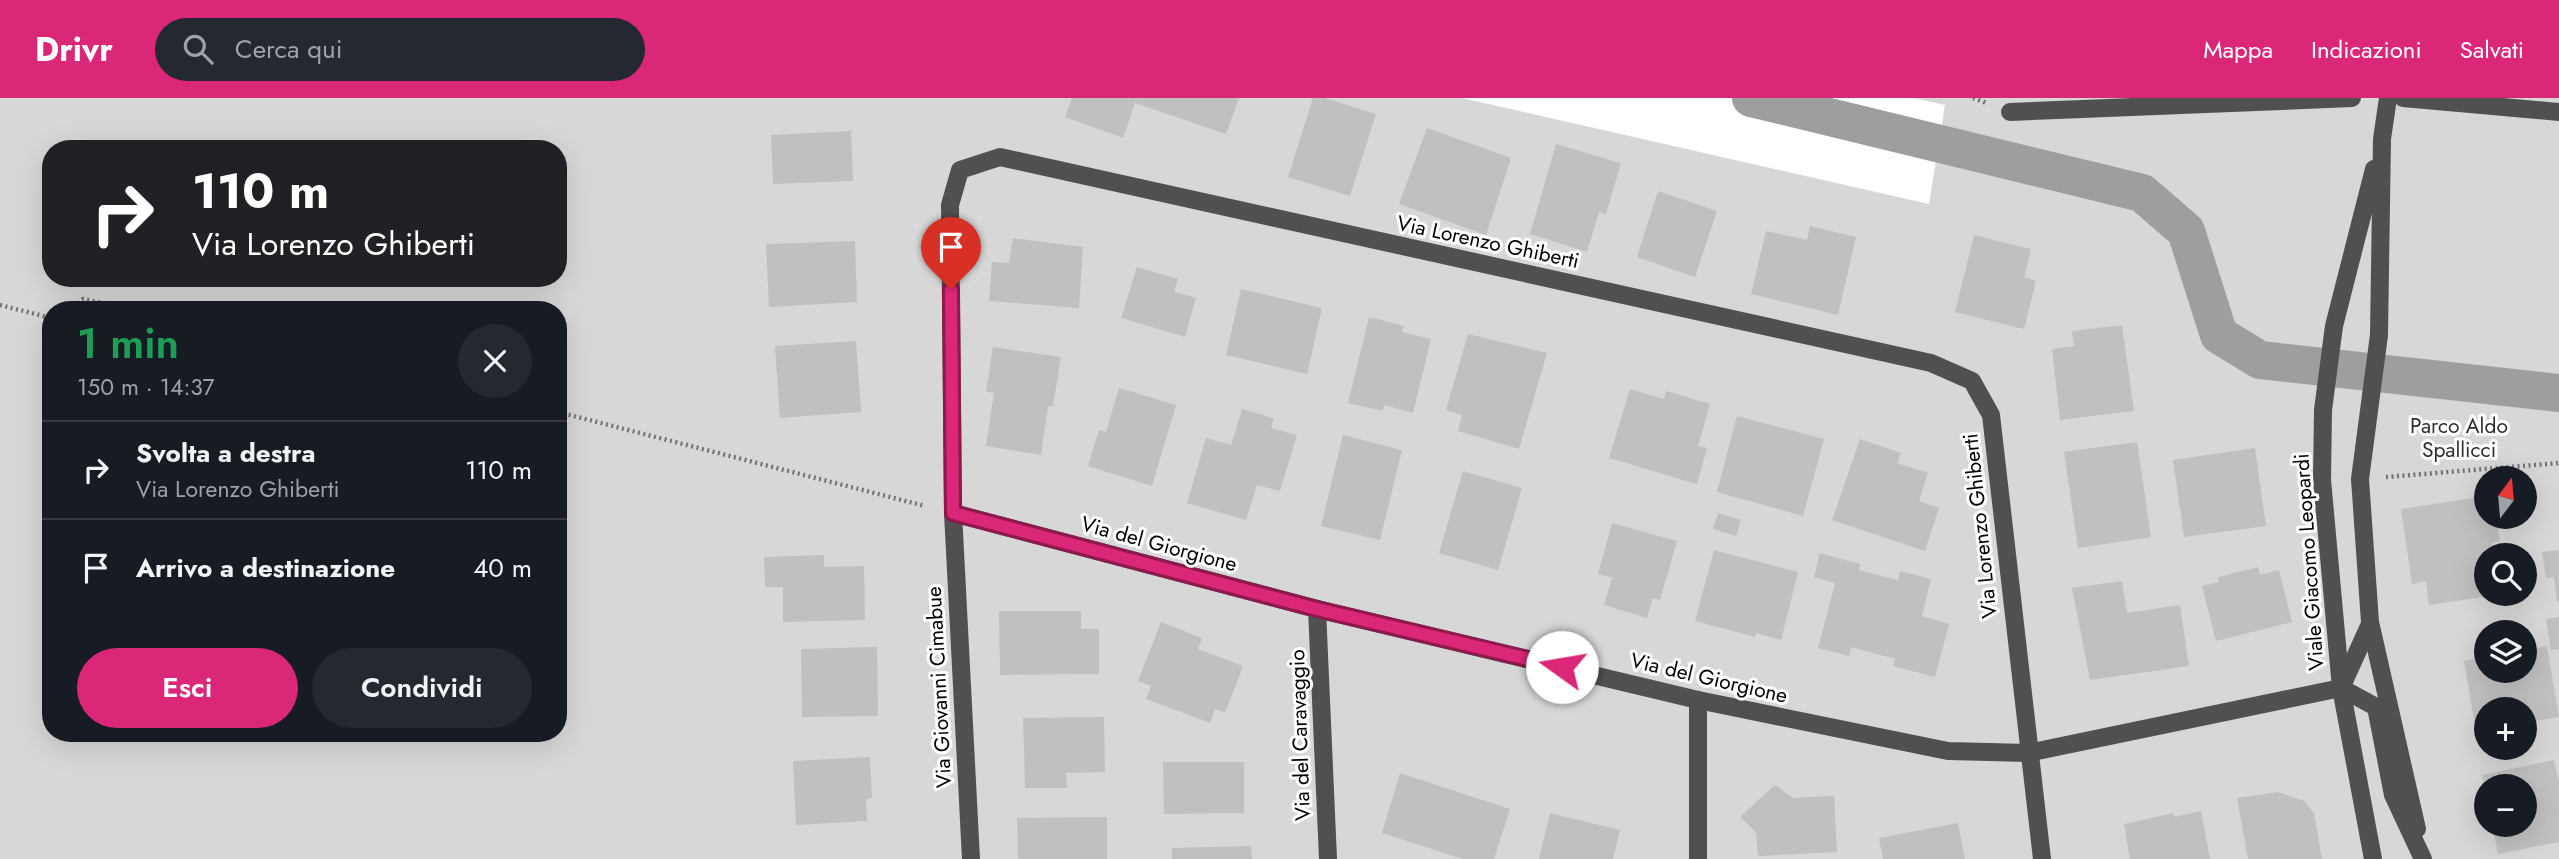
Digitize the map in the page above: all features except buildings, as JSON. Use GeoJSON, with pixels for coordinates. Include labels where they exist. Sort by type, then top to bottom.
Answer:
{"type":"FeatureCollection","features":[{"type":"Feature","properties":{"kind":"street"},"geometry":{"type":"LineString","coordinates":[[2010,112],[2352,98]]}},
{"type":"Feature","properties":{"kind":"street","name":"Viale Giacomo Leopardi"},"geometry":{"type":"LineString","coordinates":[[2373,859],[2341,688],[2322,480],[2323,410],[2334,326],[2382,139],[2388,98]]}},
{"type":"Feature","properties":{"kind":"street"},"geometry":{"type":"LineString","coordinates":[[2403,98],[2559,113]]}},
{"type":"Feature","properties":{"kind":"street","name":"Viale Giacomo Leopardi"},"geometry":{"type":"LineString","coordinates":[[2382,139],[2379,335],[2360,479],[2370,622],[2423,859]]}},
{"type":"Feature","properties":{"kind":"street","name":"Via Lorenzo Ghiberti"},"geometry":{"type":"LineString","coordinates":[[953,513],[950,205],[960,170],[1000,157],[1931,363],[1972,381],[1991,415],[2028,753]]}},
{"type":"Feature","properties":{"kind":"street","name":"Via del Giorgione"},"geometry":{"type":"LineString","coordinates":[[953,513],[1317,609],[1698,700],[1948,751],[2028,753],[2341,688]]}},
{"type":"Feature","properties":{"kind":"street","name":"Via Giovanni Cimabue"},"geometry":{"type":"LineString","coordinates":[[953,513],[971,859]]}},
{"type":"Feature","properties":{"kind":"street","name":"Via del Caravaggio"},"geometry":{"type":"LineString","coordinates":[[1317,609],[1328,859]]}},
{"type":"Feature","properties":{"kind":"street"},"geometry":{"type":"LineString","coordinates":[[2370,622],[2341,688],[2376,707],[2393,795],[2423,859]]}},
{"type":"Feature","properties":{"kind":"street"},"geometry":{"type":"LineString","coordinates":[[1698,700],[1698,859]]}},
{"type":"Feature","properties":{"kind":"street"},"geometry":{"type":"LineString","coordinates":[[2028,753],[2042,859]]}},
{"type":"Feature","properties":{"kind":"path"},"geometry":{"type":"LineString","coordinates":[[0,305],[42,316]]}},
{"type":"Feature","properties":{"kind":"path"},"geometry":{"type":"LineString","coordinates":[[567,414],[953,513]]}},
{"type":"Feature","properties":{"kind":"path"},"geometry":{"type":"LineString","coordinates":[[2360,479],[2559,463]]}},
{"type":"Feature","properties":{"kind":"green space","name":"Parco Aldo Spallicci"},"geometry":{"type":"Polygon","coordinates":[[[0,98],[1462,98],[1929,204],[1945,105],[1913,98],[2559,98],[2559,859],[0,859],[0,98]]]}},
{"type":"Feature","properties":{"kind":"waterway"},"geometry":{"type":"LineString","coordinates":[[1751,98],[2142,193],[2186,231],[2219,335],[2260,360],[2559,393]]}},
{"type":"Feature","properties":{"kind":"route"},"geometry":{"type":"LineString","coordinates":[[951,289],[953,513],[1317,609],[1562,667]]}}]}
